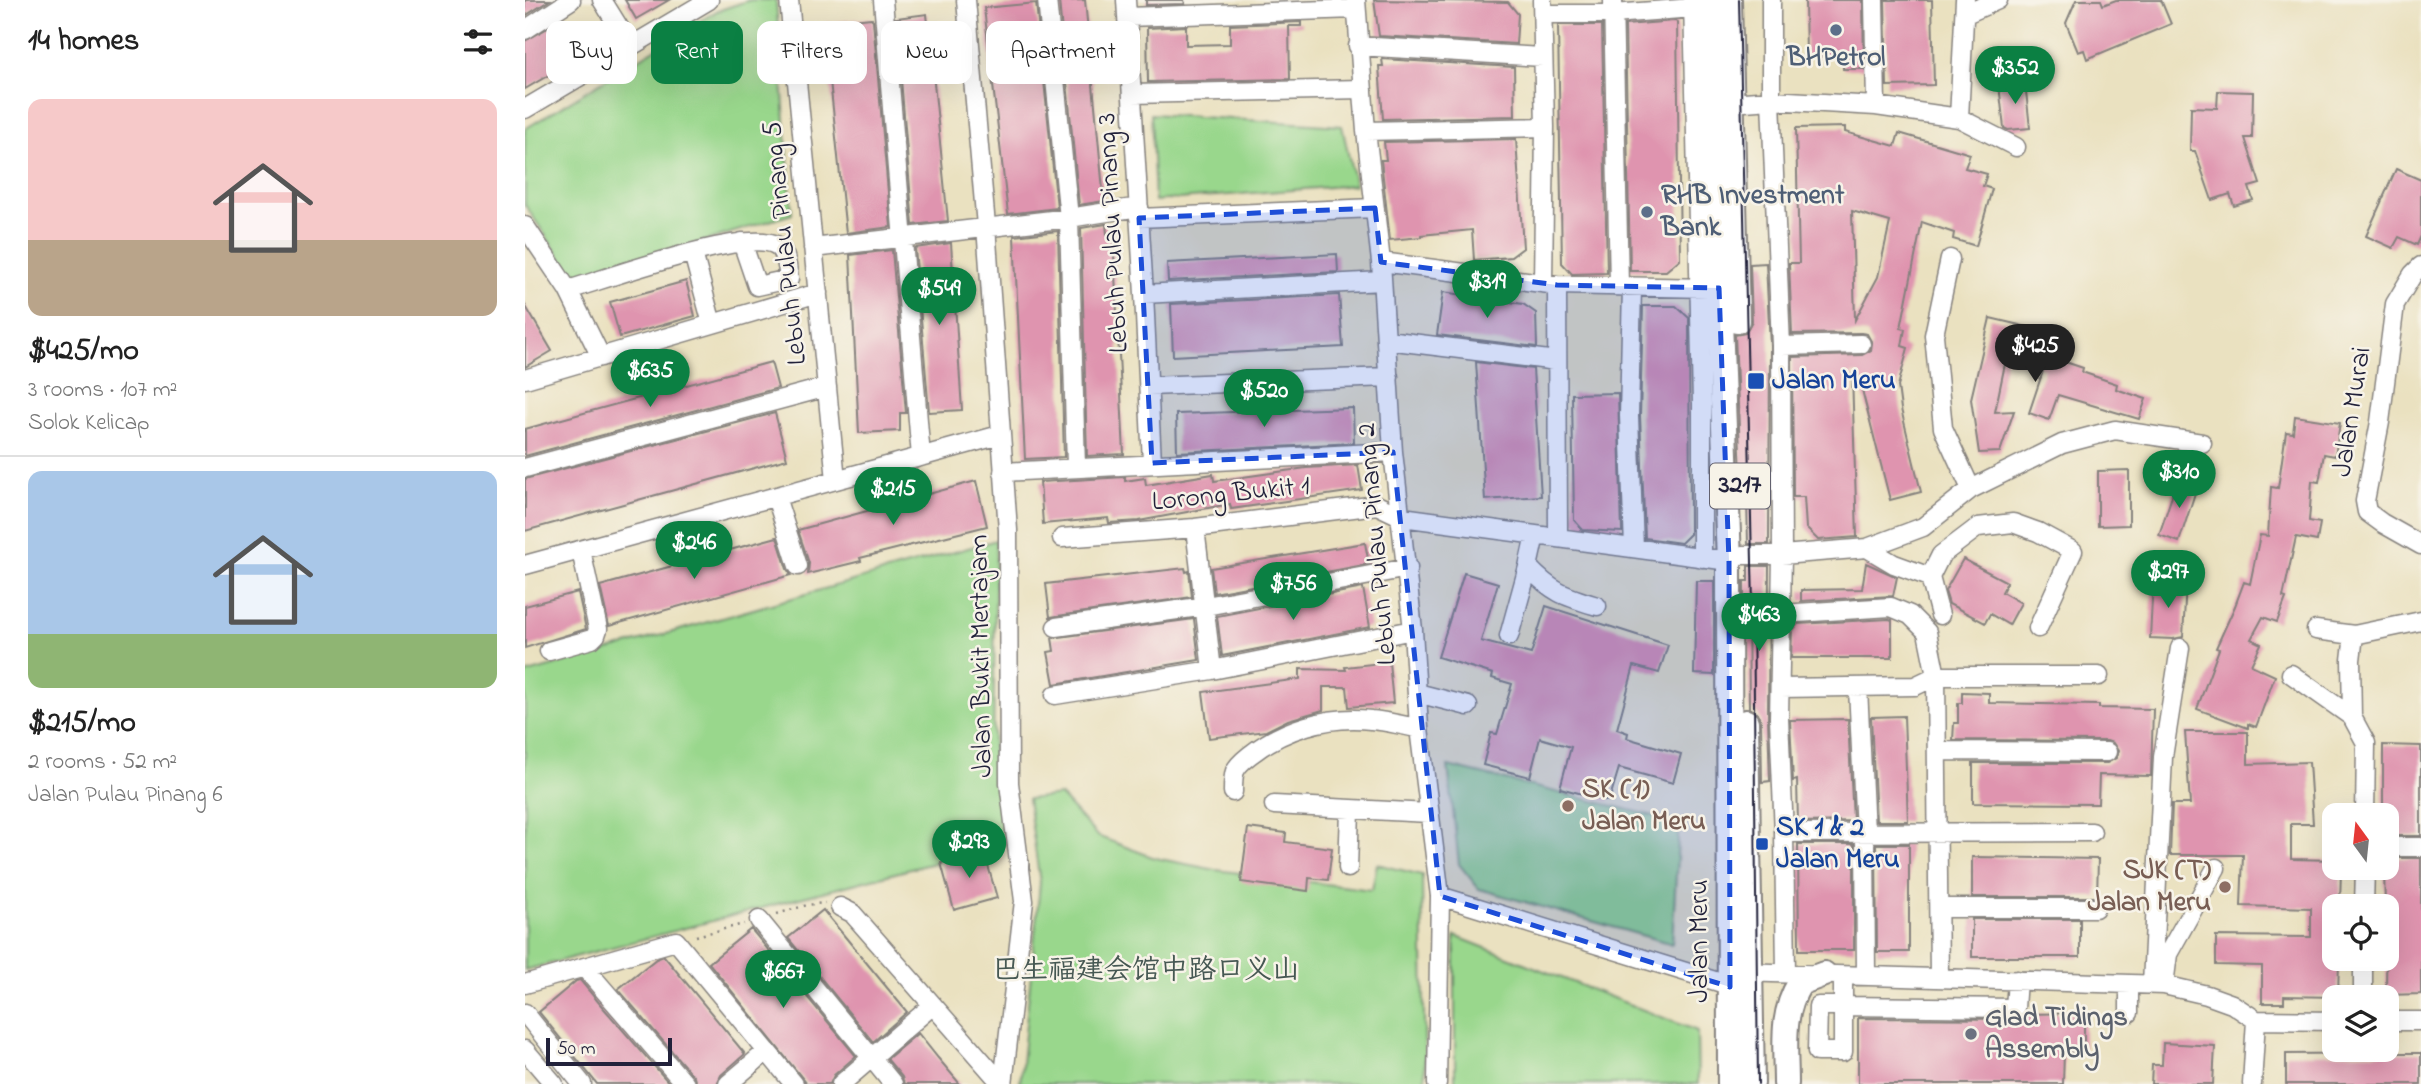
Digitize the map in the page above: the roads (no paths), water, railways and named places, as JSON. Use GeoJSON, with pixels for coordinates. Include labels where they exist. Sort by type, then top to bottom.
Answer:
{"type":"FeatureCollection","features":[{"type":"Feature","properties":{"kind":"highway","name":"Jalan Meru"},"geometry":{"type":"LineString","coordinates":[[1729,0],[1741,980],[1730,1084]]}},
{"type":"Feature","properties":{"kind":"highway","name":"Jalan Meru"},"geometry":{"type":"LineString","coordinates":[[1698,3],[1708,288],[1735,558]]}},
{"type":"Feature","properties":{"kind":"highway"},"geometry":{"type":"LineString","coordinates":[[1786,1074],[1785,1024],[1791,997],[1800,983],[1833,975]]}},
{"type":"Feature","properties":{"kind":"highway","name":"Jalan Meru"},"geometry":{"type":"LineString","coordinates":[[1741,980],[1752,1021],[1752,1084]]}},
{"type":"Feature","properties":{"kind":"highway"},"geometry":{"type":"LineString","coordinates":[[1752,1021],[1757,1042],[1786,1074]]}},
{"type":"Feature","properties":{"kind":"street"},"geometry":{"type":"LineString","coordinates":[[525,30],[571,0]]}},
{"type":"Feature","properties":{"kind":"street"},"geometry":{"type":"LineString","coordinates":[[602,0],[615,21]]}},
{"type":"Feature","properties":{"kind":"street"},"geometry":{"type":"LineString","coordinates":[[637,42],[709,0]]}},
{"type":"Feature","properties":{"kind":"street","name":"Lebuh Pulau Pinang 5"},"geometry":{"type":"LineString","coordinates":[[789,0],[836,480]]}},
{"type":"Feature","properties":{"kind":"street"},"geometry":{"type":"LineString","coordinates":[[883,0],[921,457]]}},
{"type":"Feature","properties":{"kind":"street","name":"Jalan Bukit Mertajam"},"geometry":{"type":"LineString","coordinates":[[966,0],[986,226],[1007,530],[1009,783],[1024,901],[1003,1084]]}},
{"type":"Feature","properties":{"kind":"street"},"geometry":{"type":"LineString","coordinates":[[1047,0],[1069,218],[1076,467]]}},
{"type":"Feature","properties":{"kind":"street"},"geometry":{"type":"LineString","coordinates":[[1771,0],[1771,100],[1781,346],[1782,555],[1779,718],[1786,973]]}},
{"type":"Feature","properties":{"kind":"street"},"geometry":{"type":"LineString","coordinates":[[1874,0],[1876,106]]}},
{"type":"Feature","properties":{"kind":"street"},"geometry":{"type":"LineString","coordinates":[[1959,118],[1965,7],[1998,0]]}},
{"type":"Feature","properties":{"kind":"street"},"geometry":{"type":"LineString","coordinates":[[1558,538],[1557,361],[1550,284],[1542,7],[1698,3]]}},
{"type":"Feature","properties":{"kind":"street"},"geometry":{"type":"LineString","coordinates":[[1127,8],[1356,5]]}},
{"type":"Feature","properties":{"kind":"street","name":"Lebuh Pulau Pinang 2"},"geometry":{"type":"LineString","coordinates":[[1356,5],[1366,131],[1381,262],[1393,452],[1408,568],[1419,729],[1440,896],[1437,1084]]}},
{"type":"Feature","properties":{"kind":"street"},"geometry":{"type":"LineString","coordinates":[[1613,7],[1634,548]]}},
{"type":"Feature","properties":{"kind":"street","name":"Lebuh Pulau Pinang 3"},"geometry":{"type":"LineString","coordinates":[[1127,8],[1152,463]]}},
{"type":"Feature","properties":{"kind":"street"},"geometry":{"type":"LineString","coordinates":[[1359,46],[1543,57]]}},
{"type":"Feature","properties":{"kind":"street"},"geometry":{"type":"LineString","coordinates":[[525,109],[567,84]]}},
{"type":"Feature","properties":{"kind":"street"},"geometry":{"type":"LineString","coordinates":[[1132,94],[1362,89]]}},
{"type":"Feature","properties":{"kind":"street"},"geometry":{"type":"LineString","coordinates":[[1731,103],[1771,100],[1876,106],[1959,118],[2016,146]]}},
{"type":"Feature","properties":{"kind":"street"},"geometry":{"type":"LineString","coordinates":[[1366,131],[1545,127]]}},
{"type":"Feature","properties":{"kind":"street"},"geometry":{"type":"LineString","coordinates":[[813,248],[986,226],[1139,212],[1375,208]]}},
{"type":"Feature","properties":{"kind":"street"},"geometry":{"type":"LineString","coordinates":[[525,226],[568,290],[601,357]]}},
{"type":"Feature","properties":{"kind":"street"},"geometry":{"type":"LineString","coordinates":[[568,290],[694,253],[742,242]]}},
{"type":"Feature","properties":{"kind":"street"},"geometry":{"type":"LineString","coordinates":[[694,253],[712,324]]}},
{"type":"Feature","properties":{"kind":"street"},"geometry":{"type":"LineString","coordinates":[[1950,259],[1934,335],[1943,428],[1971,489]]}},
{"type":"Feature","properties":{"kind":"street"},"geometry":{"type":"LineString","coordinates":[[1381,262],[1550,284],[1708,288],[1702,404],[1702,558]]}},
{"type":"Feature","properties":{"kind":"street","name":"Jalan Murai"},"geometry":{"type":"LineString","coordinates":[[2421,266],[2395,304],[2386,384],[2365,501],[2367,512],[2421,545]]}},
{"type":"Feature","properties":{"kind":"street"},"geometry":{"type":"LineString","coordinates":[[1144,294],[1382,281]]}},
{"type":"Feature","properties":{"kind":"street"},"geometry":{"type":"LineString","coordinates":[[525,379],[818,293]]}},
{"type":"Feature","properties":{"kind":"street"},"geometry":{"type":"LineString","coordinates":[[1387,340],[1557,361]]}},
{"type":"Feature","properties":{"kind":"street"},"geometry":{"type":"LineString","coordinates":[[1781,346],[1861,344]]}},
{"type":"Feature","properties":{"kind":"street"},"geometry":{"type":"LineString","coordinates":[[1149,386],[1389,377]]}},
{"type":"Feature","properties":{"kind":"street"},"geometry":{"type":"LineString","coordinates":[[525,468],[827,387]]}},
{"type":"Feature","properties":{"kind":"street","name":"Lorong Bukit 1"},"geometry":{"type":"LineString","coordinates":[[1062,538],[1195,528],[1377,505],[1402,517],[1702,558],[1867,548],[1923,527],[1971,489],[2062,444],[2115,430],[2202,443]]}},
{"type":"Feature","properties":{"kind":"street"},"geometry":{"type":"LineString","coordinates":[[525,565],[1000,435]]}},
{"type":"Feature","properties":{"kind":"street"},"geometry":{"type":"LineString","coordinates":[[1003,472],[1393,452]]}},
{"type":"Feature","properties":{"kind":"street"},"geometry":{"type":"LineString","coordinates":[[776,497],[798,566]]}},
{"type":"Feature","properties":{"kind":"street"},"geometry":{"type":"LineString","coordinates":[[1940,615],[1930,577],[1941,555],[1978,527],[2013,523],[2038,532],[2073,551],[2038,628]]}},
{"type":"Feature","properties":{"kind":"street"},"geometry":{"type":"LineString","coordinates":[[1195,528],[1212,670]]}},
{"type":"Feature","properties":{"kind":"street"},"geometry":{"type":"LineString","coordinates":[[1509,636],[1535,535]]}},
{"type":"Feature","properties":{"kind":"street"},"geometry":{"type":"LineString","coordinates":[[1867,548],[1893,564],[1930,577]]}},
{"type":"Feature","properties":{"kind":"street"},"geometry":{"type":"LineString","coordinates":[[549,651],[592,639],[598,629],[581,550]]}},
{"type":"Feature","properties":{"kind":"street"},"geometry":{"type":"LineString","coordinates":[[1056,627],[1206,606],[1408,568]]}},
{"type":"Feature","properties":{"kind":"street"},"geometry":{"type":"LineString","coordinates":[[1528,568],[1560,595],[1597,606]]}},
{"type":"Feature","properties":{"kind":"street"},"geometry":{"type":"LineString","coordinates":[[1781,614],[1891,607],[1910,615],[1927,632],[1936,676],[1939,978]]}},
{"type":"Feature","properties":{"kind":"street"},"geometry":{"type":"LineString","coordinates":[[2316,631],[2354,635],[2421,621]]}},
{"type":"Feature","properties":{"kind":"street"},"geometry":{"type":"LineString","coordinates":[[1055,695],[1212,670],[1413,630]]}},
{"type":"Feature","properties":{"kind":"street"},"geometry":{"type":"LineString","coordinates":[[2352,717],[2351,660],[2354,635]]}},
{"type":"Feature","properties":{"kind":"street"},"geometry":{"type":"LineString","coordinates":[[2158,985],[2163,757],[2180,648]]}},
{"type":"Feature","properties":{"kind":"street"},"geometry":{"type":"LineString","coordinates":[[2291,674],[2352,717],[2367,743],[2365,803]]}},
{"type":"Feature","properties":{"kind":"street"},"geometry":{"type":"LineString","coordinates":[[1781,688],[1915,686],[1936,676],[2099,676]]}},
{"type":"Feature","properties":{"kind":"street"},"geometry":{"type":"LineString","coordinates":[[1858,688],[1865,832],[1866,976]]}},
{"type":"Feature","properties":{"kind":"street"},"geometry":{"type":"LineString","coordinates":[[1417,693],[1468,706]]}},
{"type":"Feature","properties":{"kind":"street"},"geometry":{"type":"LineString","coordinates":[[1233,792],[1235,771],[1241,762],[1267,742],[1286,733],[1323,722],[1345,720],[1370,720],[1419,729]]}},
{"type":"Feature","properties":{"kind":"street"},"geometry":{"type":"LineString","coordinates":[[1937,751],[2107,751]]}},
{"type":"Feature","properties":{"kind":"street"},"geometry":{"type":"LineString","coordinates":[[1274,805],[1429,813]]}},
{"type":"Feature","properties":{"kind":"street"},"geometry":{"type":"LineString","coordinates":[[1348,868],[1350,811]]}},
{"type":"Feature","properties":{"kind":"street"},"geometry":{"type":"LineString","coordinates":[[1784,833],[2092,832]]}},
{"type":"Feature","properties":{"kind":"street"},"geometry":{"type":"LineString","coordinates":[[2399,846],[2421,847]]}},
{"type":"Feature","properties":{"kind":"street"},"geometry":{"type":"LineString","coordinates":[[2158,985],[2168,954],[2217,868]]}},
{"type":"Feature","properties":{"kind":"street"},"geometry":{"type":"LineString","coordinates":[[1440,896],[1741,980],[1786,973],[2158,985],[2207,995],[2232,1004],[2256,1020],[2322,1021]]}},
{"type":"Feature","properties":{"kind":"street"},"geometry":{"type":"LineString","coordinates":[[840,907],[852,913],[1003,1084]]}},
{"type":"Feature","properties":{"kind":"street"},"geometry":{"type":"LineString","coordinates":[[1939,908],[2095,908]]}},
{"type":"Feature","properties":{"kind":"street"},"geometry":{"type":"LineString","coordinates":[[759,920],[893,1084]]}},
{"type":"Feature","properties":{"kind":"street"},"geometry":{"type":"LineString","coordinates":[[525,984],[676,942],[794,1084]]}},
{"type":"Feature","properties":{"kind":"street"},"geometry":{"type":"LineString","coordinates":[[584,968],[684,1084]]}},
{"type":"Feature","properties":{"kind":"street"},"geometry":{"type":"LineString","coordinates":[[1833,975],[1844,1006],[2015,1008],[2017,980]]}},
{"type":"Feature","properties":{"kind":"street"},"geometry":{"type":"LineString","coordinates":[[2129,984],[2129,1013]]}},
{"type":"Feature","properties":{"kind":"street"},"geometry":{"type":"LineString","coordinates":[[841,1084],[933,1005]]}},
{"type":"Feature","properties":{"kind":"street"},"geometry":{"type":"LineString","coordinates":[[525,1013],[582,1084]]}},
{"type":"Feature","properties":{"kind":"street"},"geometry":{"type":"LineString","coordinates":[[2252,1084],[2256,1020]]}},
{"type":"Feature","properties":{"kind":"street"},"geometry":{"type":"LineString","coordinates":[[2399,1021],[2421,1021]]}},
{"type":"Feature","properties":{"kind":"street"},"geometry":{"type":"LineString","coordinates":[[525,1050],[554,1084]]}},
{"type":"Feature","properties":{"kind":"street"},"geometry":{"type":"LineString","coordinates":[[728,1084],[767,1051]]}},
{"type":"Feature","properties":{"kind":"tram line"},"geometry":{"type":"LineString","coordinates":[[1739,0],[1753,605],[1758,1084]]}},
{"type":"Feature","properties":{"kind":"place","name":"BHPetrol"},"geometry":{"type":"Point","coordinates":[1836,30]}},
{"type":"Feature","properties":{"kind":"place","name":"RHB Investment Bank"},"geometry":{"type":"Point","coordinates":[1647,212]}},
{"type":"Feature","properties":{"kind":"place","name":"Jalan Meru"},"geometry":{"type":"Point","coordinates":[1756,381]}},
{"type":"Feature","properties":{"kind":"place","name":"SK (1) Jalan Meru"},"geometry":{"type":"Point","coordinates":[1568,806]}},
{"type":"Feature","properties":{"kind":"place","name":"SK 1 & 2 Jalan Meru"},"geometry":{"type":"Point","coordinates":[1762,844]}},
{"type":"Feature","properties":{"kind":"place","name":"SJK (T) Jalan Meru"},"geometry":{"type":"Point","coordinates":[2225,887]}},
{"type":"Feature","properties":{"kind":"place","name":"Glad Tidings Assembly"},"geometry":{"type":"Point","coordinates":[1971,1034]}},
{"type":"Feature","properties":{"kind":"park label","name":"巴生福建会馆中路口义山"},"geometry":{"type":"Point","coordinates":[1146,971]}}]}
